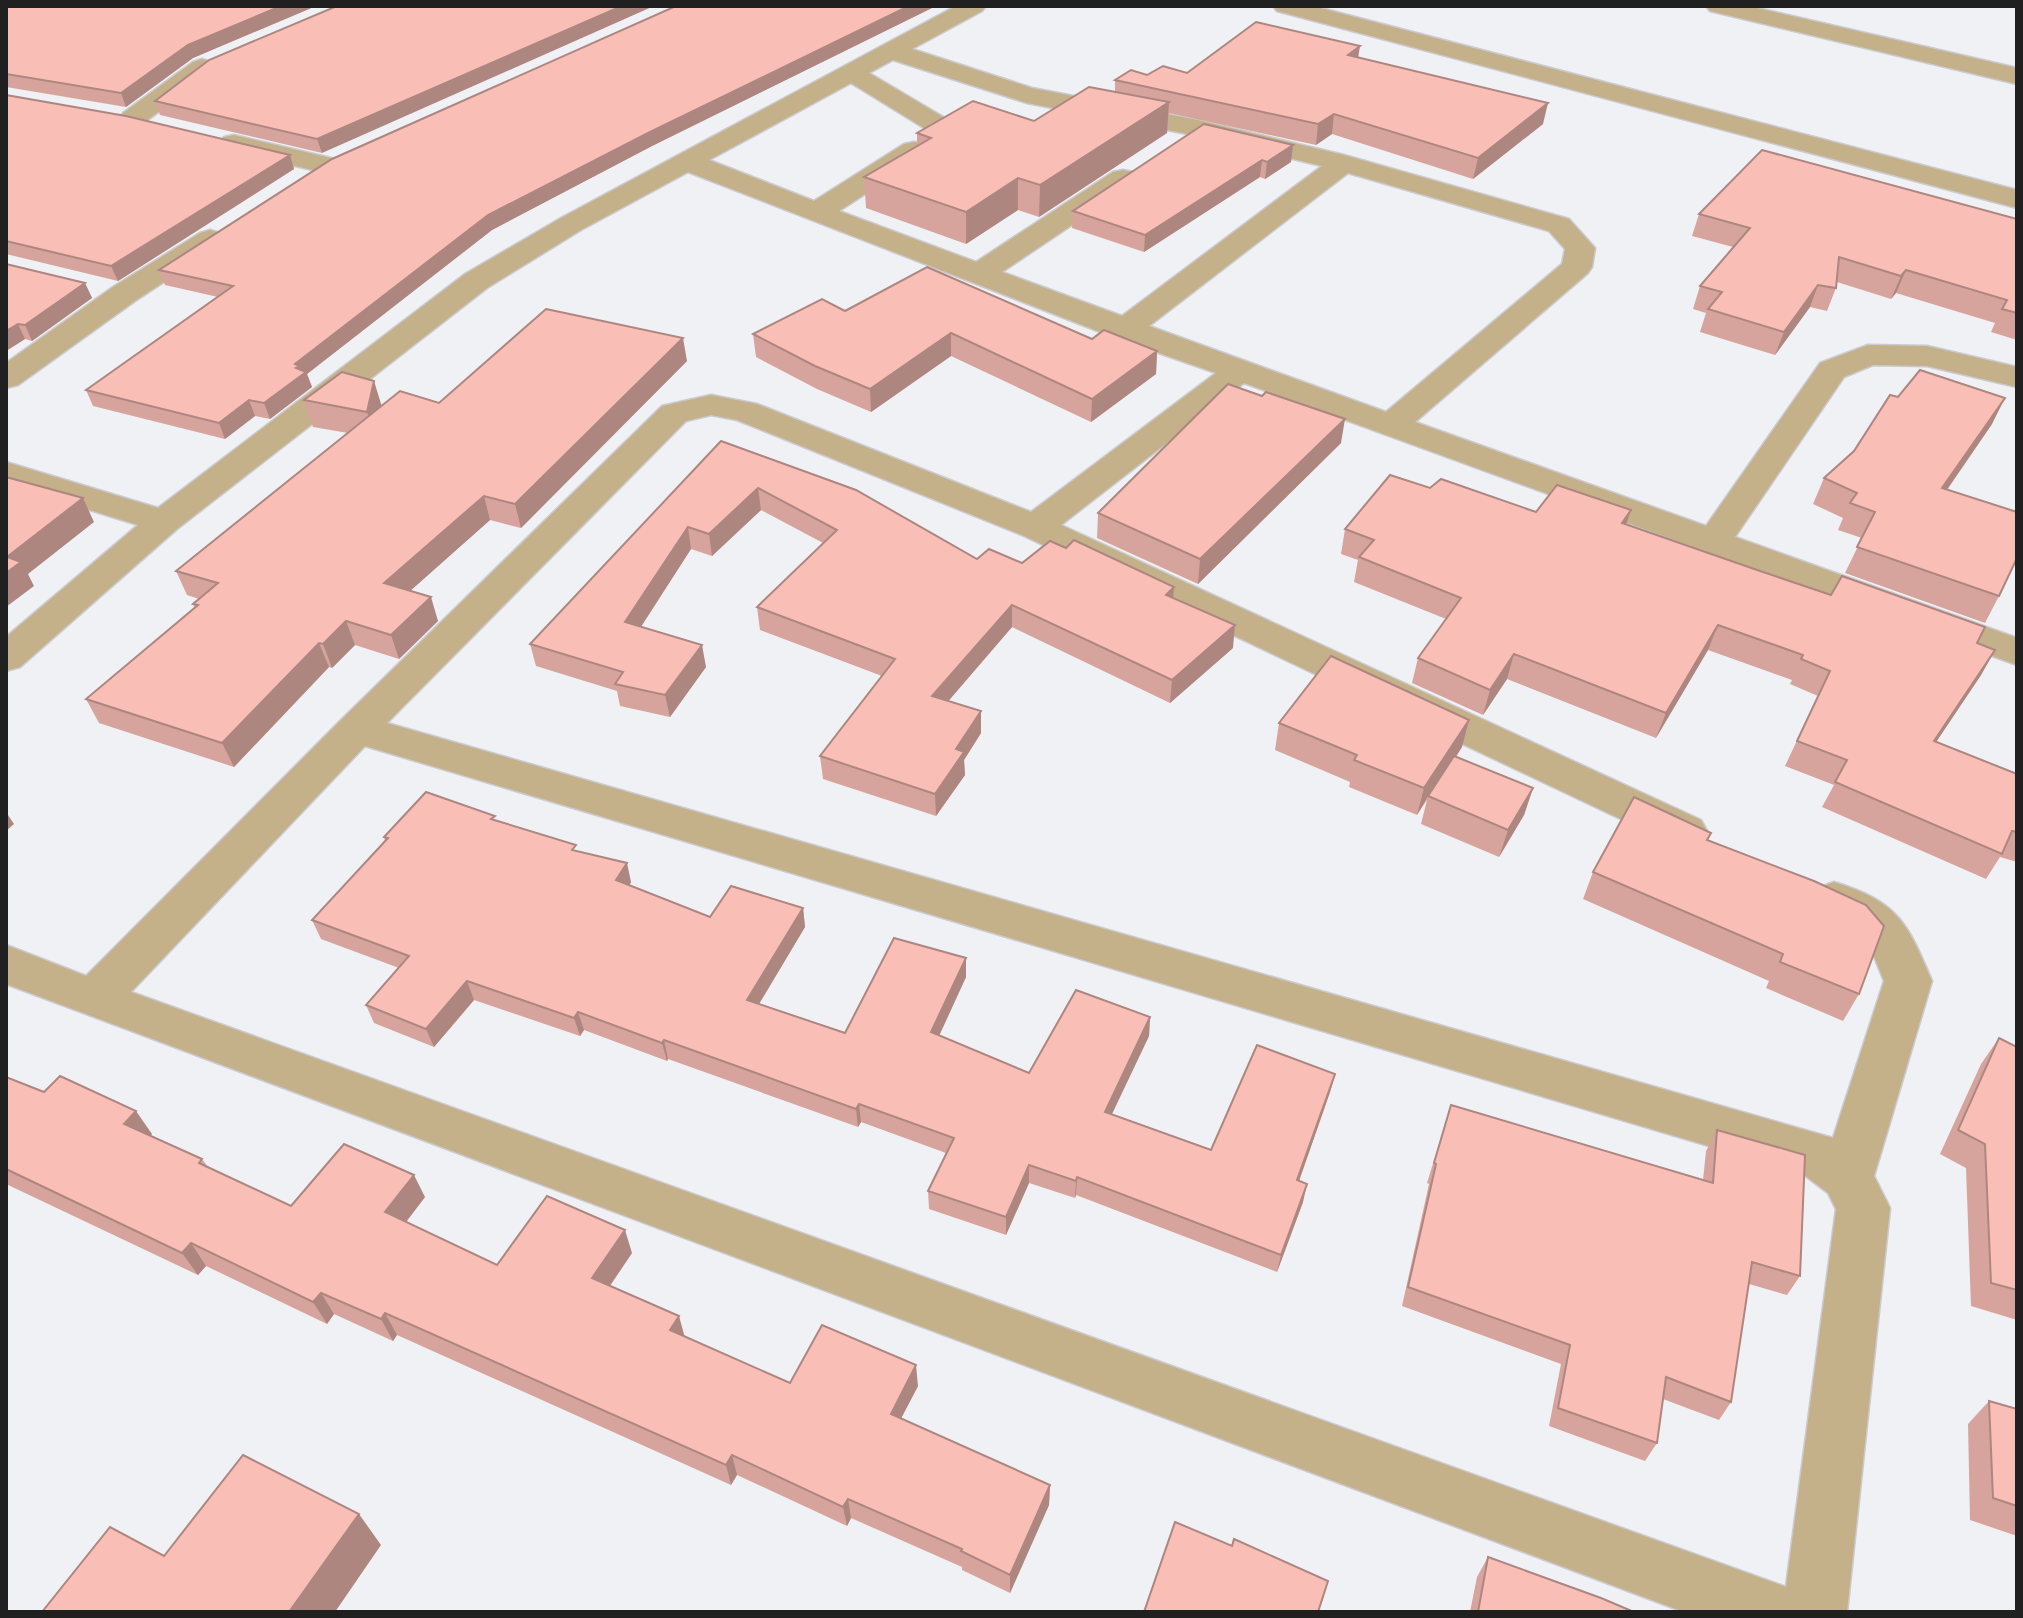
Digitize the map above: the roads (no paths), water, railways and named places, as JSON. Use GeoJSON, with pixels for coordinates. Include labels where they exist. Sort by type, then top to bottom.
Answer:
{"type":"FeatureCollection","features":[{"type":"Feature","properties":{"kind":"street"},"geometry":{"type":"LineString","coordinates":[[6,658],[164,521],[476,281],[571,224],[974,6]]}},
{"type":"Feature","properties":{"kind":"street"},"geometry":{"type":"LineString","coordinates":[[1285,6],[2017,199]]}},
{"type":"Feature","properties":{"kind":"street"},"geometry":{"type":"LineString","coordinates":[[1718,6],[2017,76]]}},
{"type":"Feature","properties":{"kind":"street"},"geometry":{"type":"LineString","coordinates":[[892,51],[1027,95],[1198,128],[1344,163],[1559,225],[1580,248],[1577,267],[1392,424]]}},
{"type":"Feature","properties":{"kind":"street"},"geometry":{"type":"LineString","coordinates":[[132,119],[203,66],[227,55]]}},
{"type":"Feature","properties":{"kind":"street"},"geometry":{"type":"LineString","coordinates":[[852,73],[946,130]]}},
{"type":"Feature","properties":{"kind":"street"},"geometry":{"type":"LineString","coordinates":[[815,213],[946,130],[1027,95]]}},
{"type":"Feature","properties":{"kind":"street"},"geometry":{"type":"LineString","coordinates":[[100,113],[162,126]]}},
{"type":"Feature","properties":{"kind":"street"},"geometry":{"type":"LineString","coordinates":[[1172,146],[1198,128]]}},
{"type":"Feature","properties":{"kind":"street"},"geometry":{"type":"LineString","coordinates":[[206,137],[325,165]]}},
{"type":"Feature","properties":{"kind":"street"},"geometry":{"type":"LineString","coordinates":[[298,182],[353,152]]}},
{"type":"Feature","properties":{"kind":"street"},"geometry":{"type":"LineString","coordinates":[[688,162],[1124,330],[1392,424],[2017,652]]}},
{"type":"Feature","properties":{"kind":"street"},"geometry":{"type":"LineString","coordinates":[[979,274],[1146,163]]}},
{"type":"Feature","properties":{"kind":"street"},"geometry":{"type":"LineString","coordinates":[[1124,330],[1344,163]]}},
{"type":"Feature","properties":{"kind":"street"},"geometry":{"type":"LineString","coordinates":[[6,378],[124,294],[231,225]]}},
{"type":"Feature","properties":{"kind":"street"},"geometry":{"type":"LineString","coordinates":[[80,283],[124,294]]}},
{"type":"Feature","properties":{"kind":"street"},"geometry":{"type":"LineString","coordinates":[[1714,541],[1832,370],[1868,355],[1927,356],[2017,377]]}},
{"type":"Feature","properties":{"kind":"street"},"geometry":{"type":"LineString","coordinates":[[1035,527],[1238,372]]}},
{"type":"Feature","properties":{"kind":"street"},"geometry":{"type":"LineString","coordinates":[[94,999],[357,729],[674,413],[711,405],[745,411],[1035,527],[1727,851]]}},
{"type":"Feature","properties":{"kind":"street"},"geometry":{"type":"LineString","coordinates":[[6,473],[164,521]]}},
{"type":"Feature","properties":{"kind":"street"},"geometry":{"type":"LineString","coordinates":[[357,729],[1819,1156],[1847,1177],[1863,1208],[1815,1612]]}},
{"type":"Feature","properties":{"kind":"street"},"geometry":{"type":"LineString","coordinates":[[1798,884],[1870,917],[1893,945],[1908,981],[1847,1177]]}},
{"type":"Feature","properties":{"kind":"street"},"geometry":{"type":"LineString","coordinates":[[6,964],[94,999],[1770,1612]]}}]}
